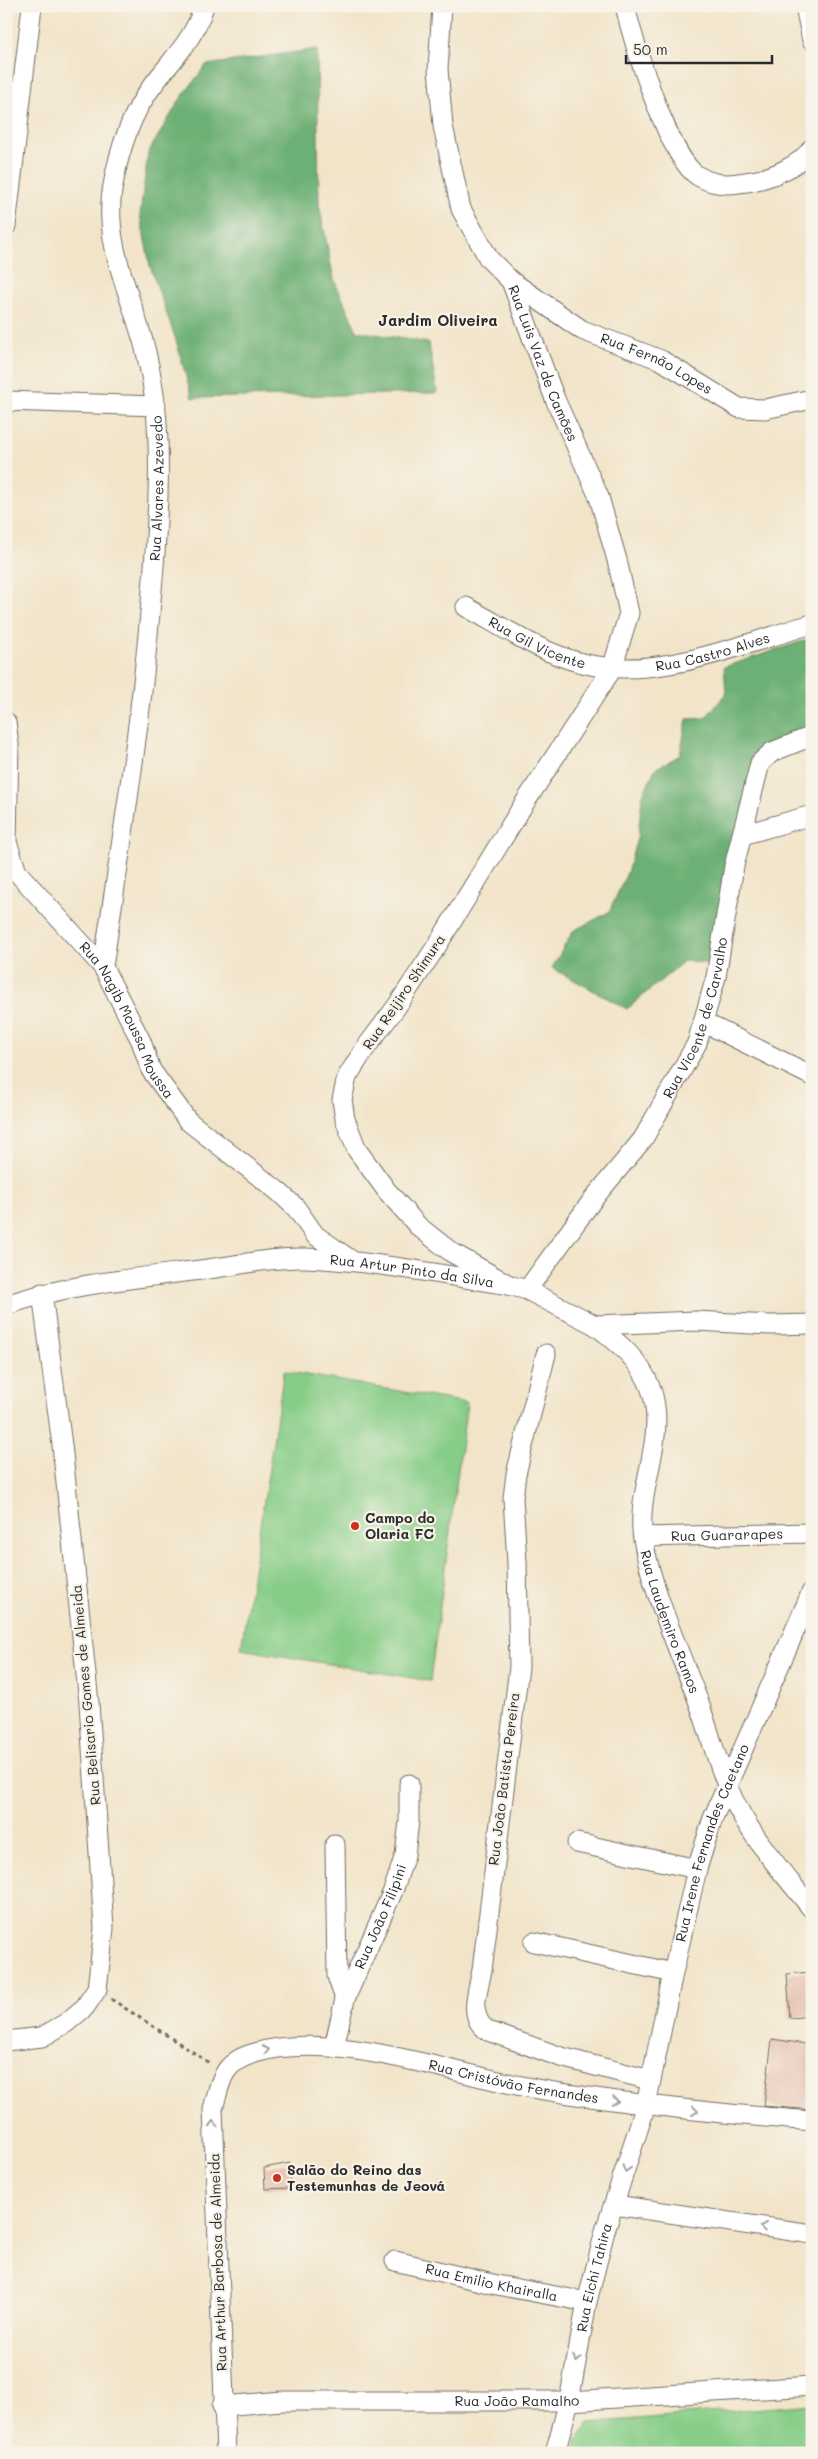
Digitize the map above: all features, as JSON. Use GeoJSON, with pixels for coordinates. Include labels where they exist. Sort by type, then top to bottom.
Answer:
{"type":"FeatureCollection","features":[{"type":"Feature","properties":{"kind":"street"},"geometry":{"type":"LineString","coordinates":[[6,226],[32,6]]}},
{"type":"Feature","properties":{"kind":"street","name":"Rua Alvares Azevedo"},"geometry":{"type":"LineString","coordinates":[[103,967],[144,694],[156,548],[158,443],[156,406],[146,350],[124,287],[112,230],[111,194],[125,134],[152,85],[186,44],[204,6]]}},
{"type":"Feature","properties":{"kind":"street","name":"Rua Luis Vaz de Camões"},"geometry":{"type":"LineString","coordinates":[[442,6],[438,69],[443,126],[461,209],[489,259],[510,281],[554,399],[599,497],[617,560],[629,613],[612,669]]}},
{"type":"Feature","properties":{"kind":"street"},"geometry":{"type":"LineString","coordinates":[[625,6],[655,99],[674,142],[696,175],[713,183],[730,185],[763,179],[793,165],[808,155],[812,148]]}},
{"type":"Feature","properties":{"kind":"street"},"geometry":{"type":"LineString","coordinates":[[805,6],[812,40]]}},
{"type":"Feature","properties":{"kind":"street","name":"Rua Fernão Lopes"},"geometry":{"type":"LineString","coordinates":[[510,281],[582,330],[661,360],[740,408],[765,409],[812,399]]}},
{"type":"Feature","properties":{"kind":"street"},"geometry":{"type":"LineString","coordinates":[[6,401],[156,406]]}},
{"type":"Feature","properties":{"kind":"street","name":"Rua Gil Vicente"},"geometry":{"type":"LineString","coordinates":[[466,607],[535,644],[581,663],[612,669]]}},
{"type":"Feature","properties":{"kind":"street","name":"Rua Castro Alves"},"geometry":{"type":"LineString","coordinates":[[612,669],[641,669],[673,664],[812,624]]}},
{"type":"Feature","properties":{"kind":"street","name":"Rua Reijiro Shimura"},"geometry":{"type":"LineString","coordinates":[[518,1288],[451,1252],[418,1226],[386,1191],[357,1150],[345,1119],[342,1100],[347,1077],[438,944],[522,807],[612,669]]}},
{"type":"Feature","properties":{"kind":"street","name":"Rua Nagib Moussa Moussa"},"geometry":{"type":"LineString","coordinates":[[6,722],[9,744],[7,842],[10,856],[24,880],[103,967],[141,1042],[152,1070],[188,1121],[279,1192],[296,1208],[314,1235],[352,1261]]}},
{"type":"Feature","properties":{"kind":"street","name":"Rua Vicente de Carvalho"},"geometry":{"type":"LineString","coordinates":[[518,1288],[643,1139],[684,1070],[698,1043],[716,977],[734,866],[760,763],[772,752],[812,736]]}},
{"type":"Feature","properties":{"kind":"street"},"geometry":{"type":"LineString","coordinates":[[742,835],[812,815]]}},
{"type":"Feature","properties":{"kind":"street"},"geometry":{"type":"LineString","coordinates":[[704,1022],[812,1076]]}},
{"type":"Feature","properties":{"kind":"street","name":"Rua Artur Pinto da Silva"},"geometry":{"type":"LineString","coordinates":[[6,1305],[42,1293],[116,1280],[268,1260],[303,1258],[352,1261],[518,1288],[595,1325],[696,1321],[772,1325],[812,1324]]}},
{"type":"Feature","properties":{"kind":"street","name":"Rua Belisario Gomes de Almeida"},"geometry":{"type":"LineString","coordinates":[[42,1293],[62,1445],[90,1712],[104,1928],[97,1989]]}},
{"type":"Feature","properties":{"kind":"street","name":"Rua Laudemiro Ramos"},"geometry":{"type":"LineString","coordinates":[[595,1325],[620,1344],[643,1371],[651,1390],[656,1430],[644,1495],[643,1537],[661,1601],[726,1786],[744,1820],[812,1909]]}},
{"type":"Feature","properties":{"kind":"street","name":"Rua João Batista Pereira"},"geometry":{"type":"LineString","coordinates":[[546,1354],[516,1474],[513,1498],[517,1562],[519,1666],[482,1970],[474,2010],[479,2025],[488,2031],[562,2057],[650,2080]]}},
{"type":"Feature","properties":{"kind":"street","name":"Rua Guararapes"},"geometry":{"type":"LineString","coordinates":[[643,1537],[812,1533]]}},
{"type":"Feature","properties":{"kind":"street","name":"Rua Irene Fernandes Caetano"},"geometry":{"type":"LineString","coordinates":[[646,2105],[697,1869],[713,1818],[812,1591]]}},
{"type":"Feature","properties":{"kind":"street","name":"Rua João Filipini"},"geometry":{"type":"LineString","coordinates":[[334,2047],[345,1999],[393,1891],[405,1855],[409,1821],[410,1784]]}},
{"type":"Feature","properties":{"kind":"street"},"geometry":{"type":"LineString","coordinates":[[577,1843],[697,1869]]}},
{"type":"Feature","properties":{"kind":"street"},"geometry":{"type":"LineString","coordinates":[[335,1844],[337,1976],[345,1999]]}},
{"type":"Feature","properties":{"kind":"street"},"geometry":{"type":"LineString","coordinates":[[534,1942],[673,1973]]}},
{"type":"Feature","properties":{"kind":"street"},"geometry":{"type":"LineString","coordinates":[[6,2041],[42,2036],[66,2023],[84,2006],[97,1989]]}},
{"type":"Feature","properties":{"kind":"street","name":"Rua Cristóvão Fernandes"},"geometry":{"type":"LineString","coordinates":[[224,2072],[236,2061],[253,2053],[288,2045],[334,2047],[535,2088],[646,2105],[812,2121]]}},
{"type":"Feature","properties":{"kind":"street","name":"Rua Arthur Barbosa de Almeida"},"geometry":{"type":"LineString","coordinates":[[224,2072],[213,2109],[222,2406],[226,2453]]}},
{"type":"Feature","properties":{"kind":"street","name":"Rua Eichi Tahira"},"geometry":{"type":"LineString","coordinates":[[555,2453],[569,2400],[588,2302],[605,2231],[646,2105]]}},
{"type":"Feature","properties":{"kind":"street"},"geometry":{"type":"LineString","coordinates":[[615,2205],[812,2234]]}},
{"type":"Feature","properties":{"kind":"street","name":"Rua Emilio Khairalla"},"geometry":{"type":"LineString","coordinates":[[396,2262],[488,2283],[588,2302]]}},
{"type":"Feature","properties":{"kind":"street","name":"Rua João Ramalho"},"geometry":{"type":"LineString","coordinates":[[222,2406],[282,2401],[569,2400],[812,2386]]}},
{"type":"Feature","properties":{"kind":"path"},"geometry":{"type":"LineString","coordinates":[[97,1989],[224,2072]]}},
{"type":"Feature","properties":{"kind":"green space"},"geometry":{"type":"Polygon","coordinates":[[[317,49],[319,204],[334,280],[357,331],[429,343],[437,393],[192,398],[176,340],[150,266],[140,215],[148,153],[179,101],[206,65],[317,49]]]}},
{"type":"Feature","properties":{"kind":"green space"},"geometry":{"type":"Polygon","coordinates":[[[812,638],[812,732],[769,751],[711,964],[684,961],[627,1009],[552,968],[573,931],[609,912],[627,873],[638,835],[642,797],[655,769],[680,755],[687,719],[705,718],[726,694],[724,667],[812,638]]]}},
{"type":"Feature","properties":{"kind":"green space","name":"Campo do Olaria FC"},"geometry":{"type":"Polygon","coordinates":[[[284,1371],[467,1403],[430,1681],[241,1649],[284,1371]]]}},
{"type":"Feature","properties":{"kind":"green space"},"geometry":{"type":"Polygon","coordinates":[[[812,2404],[812,2453],[575,2453],[578,2439],[589,2423],[812,2404]]]}},
{"type":"Feature","properties":{"kind":"building"},"geometry":{"type":"Polygon","coordinates":[[[812,1972],[812,2016],[790,2018],[787,1974],[812,1972]]]}},
{"type":"Feature","properties":{"kind":"building"},"geometry":{"type":"Polygon","coordinates":[[[772,2039],[812,2045],[812,2110],[764,2106],[772,2039]]]}},
{"type":"Feature","properties":{"kind":"building","name":"Salão do Reino das Testemunhas de Jeová"},"geometry":{"type":"Polygon","coordinates":[[[290,2163],[291,2188],[265,2189],[264,2168],[290,2163]]]}},
{"type":"Feature","properties":{"kind":"place","name":"Campo do Olaria FC"},"geometry":{"type":"Point","coordinates":[355,1526]}},
{"type":"Feature","properties":{"kind":"place","name":"Salão do Reino das Testemunhas de Jeová"},"geometry":{"type":"Point","coordinates":[277,2178]}},
{"type":"Feature","properties":{"kind":"district","name":"Jardim Oliveira"},"geometry":{"type":"Point","coordinates":[438,321]}}]}
